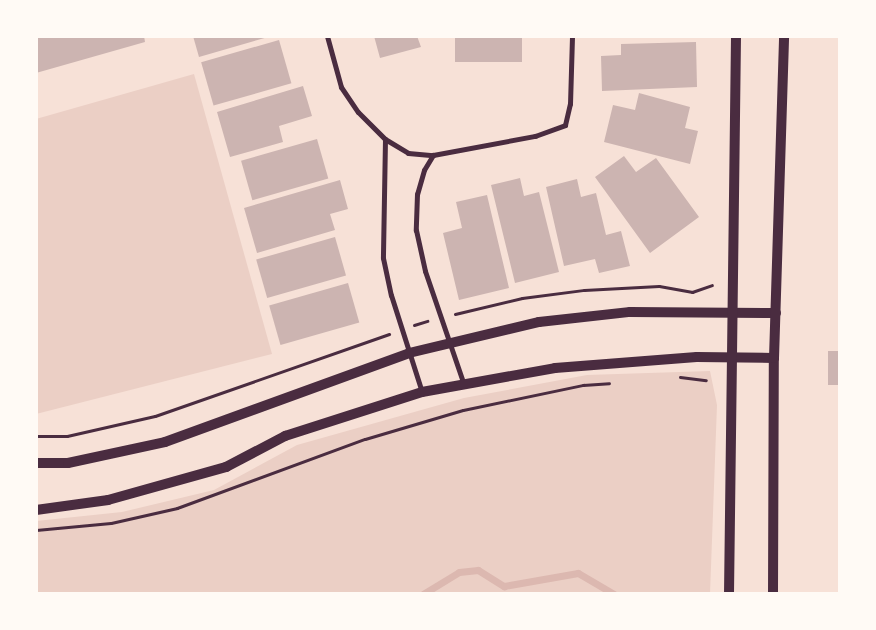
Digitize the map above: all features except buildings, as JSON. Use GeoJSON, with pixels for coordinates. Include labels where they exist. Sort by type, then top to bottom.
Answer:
{"type":"FeatureCollection","features":[{"type":"Feature","properties":{"kind":"main road"},"geometry":{"type":"LineString","coordinates":[[729,594],[734,357],[736,36]]}},
{"type":"Feature","properties":{"kind":"main road"},"geometry":{"type":"LineString","coordinates":[[773,594],[774,358],[784,36]]}},
{"type":"Feature","properties":{"kind":"main road"},"geometry":{"type":"LineString","coordinates":[[36,463],[68,463],[165,442],[409,352],[539,322],[630,312],[776,313]]}},
{"type":"Feature","properties":{"kind":"main road"},"geometry":{"type":"LineString","coordinates":[[36,510],[108,500],[226,467],[285,436],[422,392],[555,368],[697,357],[774,358]]}},
{"type":"Feature","properties":{"kind":"street"},"geometry":{"type":"LineString","coordinates":[[327,36],[341,87],[358,112],[385,139],[408,153],[433,155],[535,136],[564,125],[570,104],[572,36]]}},
{"type":"Feature","properties":{"kind":"street"},"geometry":{"type":"LineString","coordinates":[[385,139],[383,258],[422,392]]}},
{"type":"Feature","properties":{"kind":"street"},"geometry":{"type":"LineString","coordinates":[[433,155],[424,170],[417,194],[416,230],[425,270],[464,385]]}},
{"type":"Feature","properties":{"kind":"path"},"geometry":{"type":"LineString","coordinates":[[670,377],[706,380]]}},
{"type":"Feature","properties":{"kind":"path"},"geometry":{"type":"LineString","coordinates":[[36,530],[112,523],[177,508],[365,439],[463,410],[583,385],[612,382]]}},
{"type":"Feature","properties":{"kind":"shaded area"},"geometry":{"type":"Polygon","coordinates":[[[194,74],[272,354],[36,414],[36,119],[194,74]]]}},
{"type":"Feature","properties":{"kind":"shaded area"},"geometry":{"type":"Polygon","coordinates":[[[710,371],[717,405],[710,594],[36,594],[36,521],[122,512],[214,490],[297,445],[464,398],[587,375],[710,371]]]}},
{"type":"Feature","properties":{"kind":"waterway"},"geometry":{"type":"LineString","coordinates":[[423,594],[459,572],[478,570],[504,586],[578,573],[614,594]]}}]}
